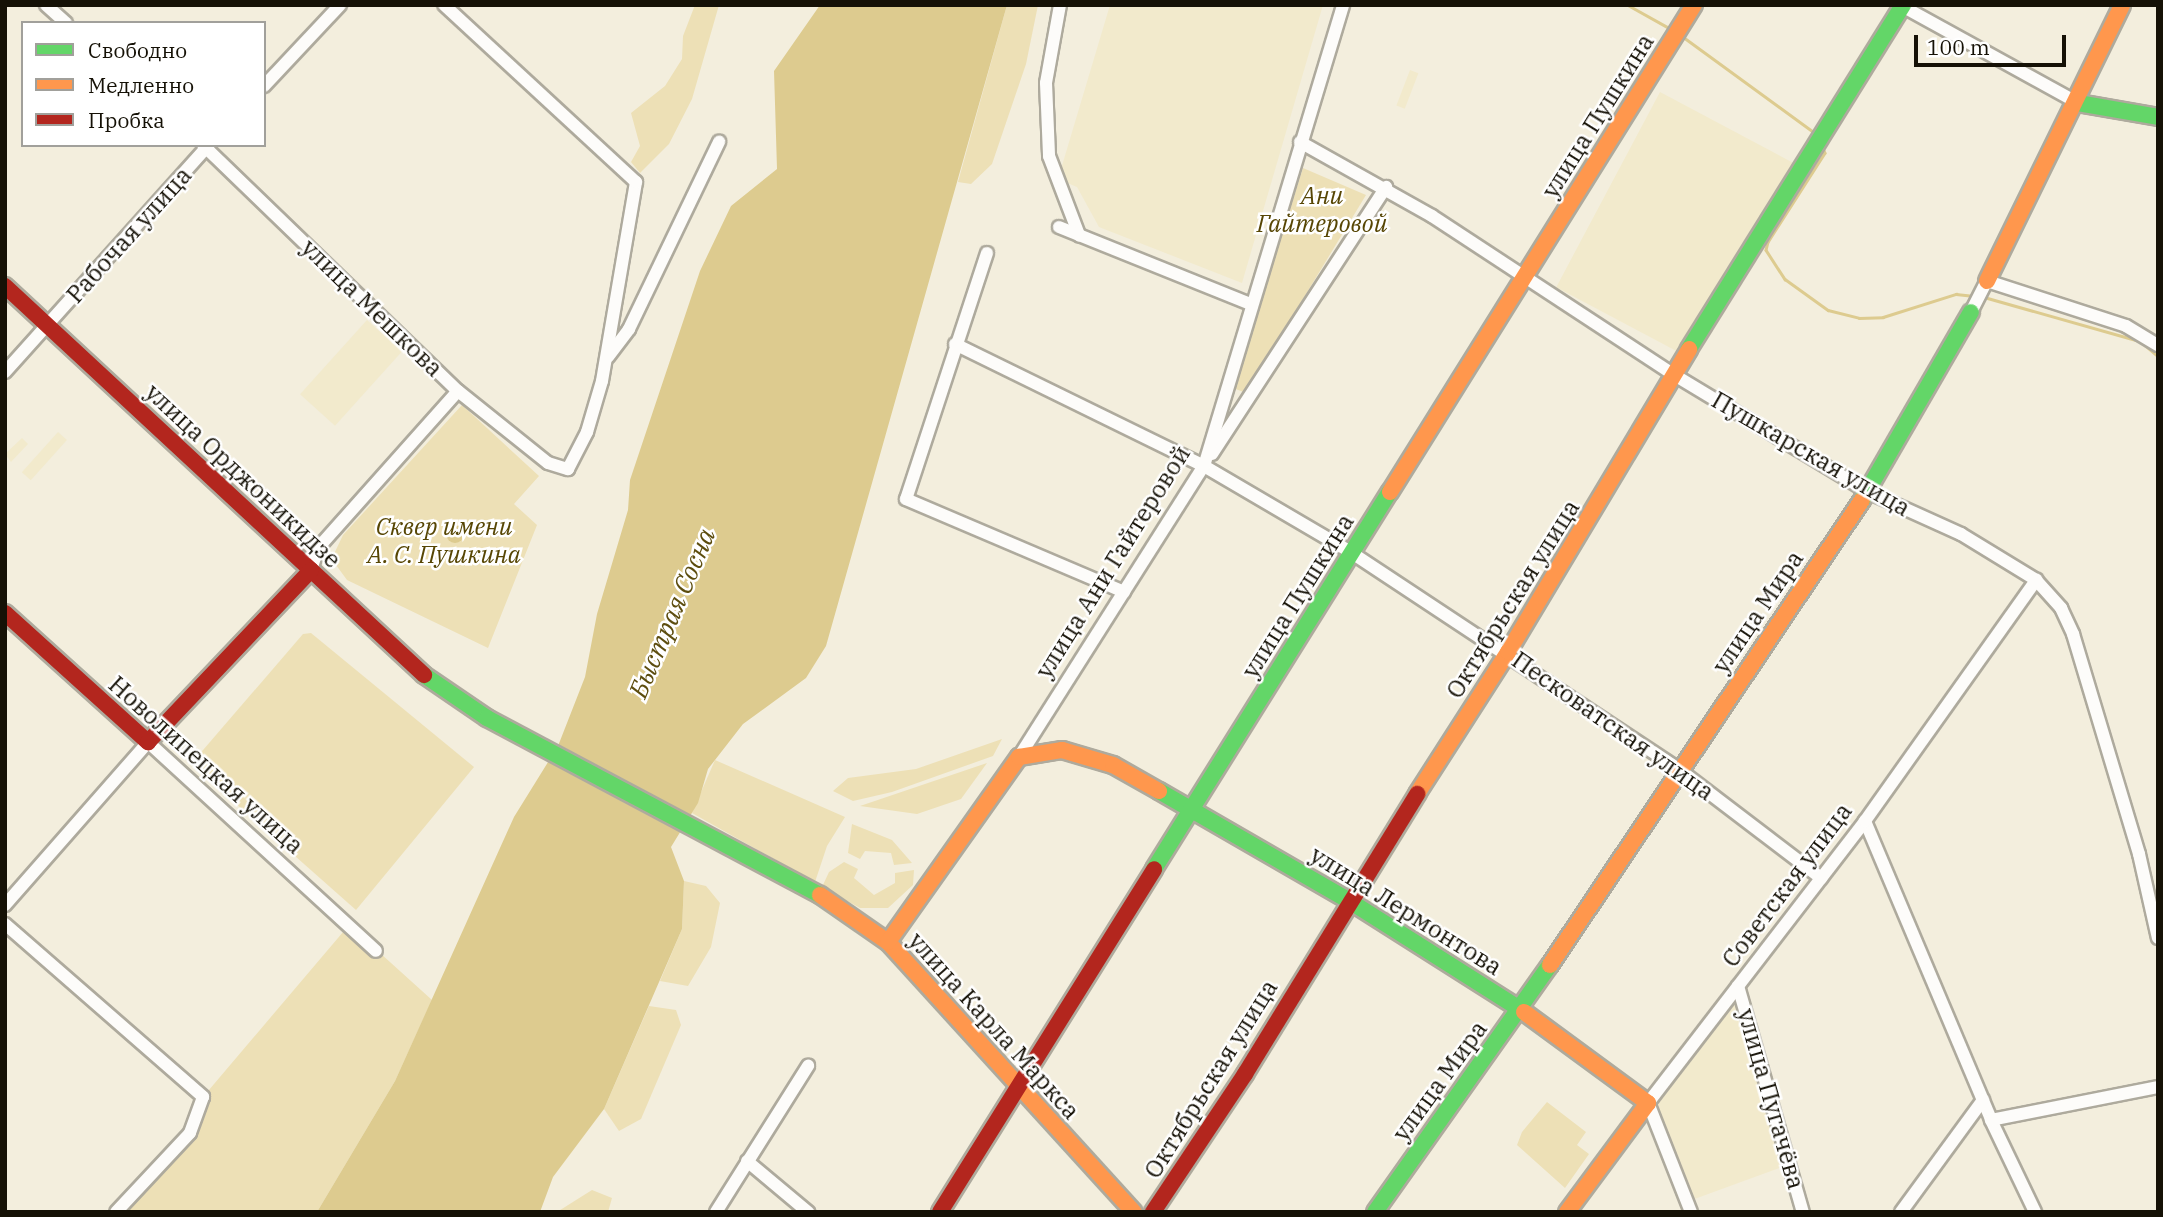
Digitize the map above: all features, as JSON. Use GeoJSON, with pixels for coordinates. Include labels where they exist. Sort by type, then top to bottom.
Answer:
{"type":"FeatureCollection","features":[{"type":"Feature","properties":{"kind":"street"},"geometry":{"type":"LineString","coordinates":[[46,5],[64,21]]}},
{"type":"Feature","properties":{"kind":"street"},"geometry":{"type":"LineString","coordinates":[[266,84],[340,5]]}},
{"type":"Feature","properties":{"kind":"street"},"geometry":{"type":"LineString","coordinates":[[444,5],[636,182],[606,360]]}},
{"type":"Feature","properties":{"kind":"street"},"geometry":{"type":"LineString","coordinates":[[1060,5],[1046,83],[1049,156],[1079,235]]}},
{"type":"Feature","properties":{"kind":"street","name":"улица Ани Гайтеровой"},"geometry":{"type":"LineString","coordinates":[[888,942],[1019,757],[1204,466],[1343,5]]}},
{"type":"Feature","properties":{"kind":"street","name":"улица Пушкина"},"geometry":{"type":"LineString","coordinates":[[940,1212],[1694,5]]}},
{"type":"Feature","properties":{"kind":"street","name":"улица Мира"},"geometry":{"type":"LineString","coordinates":[[1375,1212],[1520,1009],[1678,769],[1868,492],[1971,312],[2078,103],[2122,5]]}},
{"type":"Feature","properties":{"kind":"street"},"geometry":{"type":"LineString","coordinates":[[1902,6],[2078,103],[2158,117]]}},
{"type":"Feature","properties":{"kind":"street","name":"Октябрьская улица"},"geometry":{"type":"LineString","coordinates":[[1153,1212],[1508,652],[1676,376],[1722,293],[1902,6]]}},
{"type":"Feature","properties":{"kind":"street"},"geometry":{"type":"LineString","coordinates":[[606,360],[629,329],[719,142]]}},
{"type":"Feature","properties":{"kind":"street","name":"Пушкарская улица"},"geometry":{"type":"LineString","coordinates":[[1300,142],[1386,187],[1526,275],[1676,376],[1868,492],[1961,534],[2036,580],[2061,608],[2073,634],[2139,854],[2158,938]]}},
{"type":"Feature","properties":{"kind":"street","name":"Рабочая улица"},"geometry":{"type":"LineString","coordinates":[[5,372],[205,147]]}},
{"type":"Feature","properties":{"kind":"street","name":"улица Мешкова"},"geometry":{"type":"LineString","coordinates":[[207,147],[458,391],[548,463],[568,469],[587,432],[606,360]]}},
{"type":"Feature","properties":{"kind":"street"},"geometry":{"type":"LineString","coordinates":[[1204,466],[1386,187]]}},
{"type":"Feature","properties":{"kind":"street"},"geometry":{"type":"LineString","coordinates":[[1059,227],[1251,304]]}},
{"type":"Feature","properties":{"kind":"street"},"geometry":{"type":"LineString","coordinates":[[987,253],[906,499],[1124,592]]}},
{"type":"Feature","properties":{"kind":"street"},"geometry":{"type":"LineString","coordinates":[[1987,281],[2126,326],[2158,345]]}},
{"type":"Feature","properties":{"kind":"street","name":"улица Орджоникидзе"},"geometry":{"type":"LineString","coordinates":[[5,286],[386,643],[486,719],[807,887]]}},
{"type":"Feature","properties":{"kind":"street","name":"Песковатская улица"},"geometry":{"type":"LineString","coordinates":[[955,344],[1204,466],[1352,553],[1508,652],[1678,769],[1821,878]]}},
{"type":"Feature","properties":{"kind":"street"},"geometry":{"type":"LineString","coordinates":[[5,905],[148,742],[310,570],[318,548],[458,391]]}},
{"type":"Feature","properties":{"kind":"street","name":"Советская улица"},"geometry":{"type":"LineString","coordinates":[[1567,1212],[1865,821],[2036,580]]}},
{"type":"Feature","properties":{"kind":"street","name":"Новолипецкая улица"},"geometry":{"type":"LineString","coordinates":[[5,613],[376,951]]}},
{"type":"Feature","properties":{"kind":"street","name":"улица Лермонтова"},"geometry":{"type":"LineString","coordinates":[[1019,757],[1062,750],[1113,765],[1192,808],[1351,902],[1520,1009],[1648,1103]]}},
{"type":"Feature","properties":{"kind":"street"},"geometry":{"type":"LineString","coordinates":[[1865,821],[1991,1120],[2035,1212]]}},
{"type":"Feature","properties":{"kind":"street","name":"улица Карла Маркса"},"geometry":{"type":"LineString","coordinates":[[807,887],[888,942],[1018,1088],[1134,1212]]}},
{"type":"Feature","properties":{"kind":"street"},"geometry":{"type":"LineString","coordinates":[[5,925],[203,1097],[190,1133],[116,1212]]}},
{"type":"Feature","properties":{"kind":"street","name":"улица Пугачёва"},"geometry":{"type":"LineString","coordinates":[[1738,986],[1803,1212]]}},
{"type":"Feature","properties":{"kind":"street"},"geometry":{"type":"LineString","coordinates":[[716,1212],[808,1066]]}},
{"type":"Feature","properties":{"kind":"street"},"geometry":{"type":"LineString","coordinates":[[1991,1120],[2158,1087]]}},
{"type":"Feature","properties":{"kind":"street"},"geometry":{"type":"LineString","coordinates":[[1901,1212],[1983,1100]]}},
{"type":"Feature","properties":{"kind":"street"},"geometry":{"type":"LineString","coordinates":[[1648,1103],[1691,1212]]}},
{"type":"Feature","properties":{"kind":"street"},"geometry":{"type":"LineString","coordinates":[[747,1161],[808,1212]]}},
{"type":"Feature","properties":{"kind":"shaded area"},"geometry":{"type":"Polygon","coordinates":[[[1110,5],[1323,5],[1242,283],[1099,227],[1077,187],[1058,179],[1110,5]]]}},
{"type":"Feature","properties":{"kind":"shaded area"},"geometry":{"type":"Polygon","coordinates":[[[1410,70],[1418,73],[1405,109],[1396,105],[1410,70]]]}},
{"type":"Feature","properties":{"kind":"shaded area"},"geometry":{"type":"Polygon","coordinates":[[[1660,92],[1793,163],[1690,358],[1556,287],[1660,92]]]}},
{"type":"Feature","properties":{"kind":"shaded area"},"geometry":{"type":"Polygon","coordinates":[[[367,320],[402,351],[335,426],[300,394],[367,320]]]}},
{"type":"Feature","properties":{"kind":"shaded area"},"geometry":{"type":"Polygon","coordinates":[[[58,432],[67,440],[31,480],[22,472],[58,432]]]}},
{"type":"Feature","properties":{"kind":"shaded area"},"geometry":{"type":"Polygon","coordinates":[[[22,438],[28,444],[11,462],[5,454],[22,438]]]}},
{"type":"Feature","properties":{"kind":"shaded area"},"geometry":{"type":"Polygon","coordinates":[[[1737,993],[1785,1166],[1689,1201],[1651,1102],[1737,993]]]}},
{"type":"Feature","properties":{"kind":"green space"},"geometry":{"type":"Polygon","coordinates":[[[695,5],[719,5],[692,99],[669,144],[640,173],[631,162],[640,146],[631,113],[665,86],[682,59],[683,36],[695,5]]]}},
{"type":"Feature","properties":{"kind":"green space"},"geometry":{"type":"Polygon","coordinates":[[[1007,5],[1038,5],[1026,64],[992,164],[971,184],[958,182],[1007,5]]]}},
{"type":"Feature","properties":{"kind":"green space","name":"Ани Гайтеровой"},"geometry":{"type":"Polygon","coordinates":[[[1303,168],[1366,195],[1246,393],[1233,388],[1303,168]]]}},
{"type":"Feature","properties":{"kind":"green space","name":"Сквер имени А. С. Пушкина"},"geometry":{"type":"Polygon","coordinates":[[[462,405],[539,476],[514,504],[537,525],[488,648],[347,580],[336,565],[334,554],[343,535],[462,405]]]}},
{"type":"Feature","properties":{"kind":"green space"},"geometry":{"type":"Polygon","coordinates":[[[311,633],[474,767],[356,910],[191,764],[303,634],[311,633]]]}},
{"type":"Feature","properties":{"kind":"green space"},"geometry":{"type":"Polygon","coordinates":[[[1002,739],[993,756],[892,792],[853,801],[833,791],[848,778],[916,769],[1002,739]]]}},
{"type":"Feature","properties":{"kind":"green space"},"geometry":{"type":"Polygon","coordinates":[[[715,760],[845,817],[827,846],[815,882],[692,813],[715,760]]]}},
{"type":"Feature","properties":{"kind":"green space"},"geometry":{"type":"Polygon","coordinates":[[[987,763],[961,799],[917,814],[860,806],[987,763]]]}},
{"type":"Feature","properties":{"kind":"green space"},"geometry":{"type":"Polygon","coordinates":[[[852,824],[892,840],[912,863],[894,865],[891,853],[865,851],[860,859],[848,853],[852,824]]]}},
{"type":"Feature","properties":{"kind":"green space"},"geometry":{"type":"Polygon","coordinates":[[[844,862],[858,869],[854,878],[874,895],[895,883],[895,873],[914,870],[913,885],[888,908],[860,908],[822,887],[829,872],[844,862]]]}},
{"type":"Feature","properties":{"kind":"green space"},"geometry":{"type":"Polygon","coordinates":[[[684,881],[706,886],[720,903],[711,947],[688,986],[660,981],[682,929],[684,881]]]}},
{"type":"Feature","properties":{"kind":"green space"},"geometry":{"type":"Polygon","coordinates":[[[349,925],[432,1000],[395,1081],[317,1212],[116,1212],[190,1133],[203,1097],[349,925]]]}},
{"type":"Feature","properties":{"kind":"green space"},"geometry":{"type":"Polygon","coordinates":[[[649,1006],[676,1010],[681,1025],[641,1119],[619,1131],[604,1109],[649,1006]]]}},
{"type":"Feature","properties":{"kind":"green space"},"geometry":{"type":"Polygon","coordinates":[[[1547,1102],[1586,1132],[1577,1145],[1589,1154],[1565,1188],[1517,1145],[1522,1132],[1547,1102]]]}},
{"type":"Feature","properties":{"kind":"green space"},"geometry":{"type":"Polygon","coordinates":[[[592,1190],[612,1198],[608,1212],[557,1212],[592,1190]]]}},
{"type":"Feature","properties":{"kind":"water","name":"Быстрая Сосна"},"geometry":{"type":"Polygon","coordinates":[[[820,5],[1007,5],[826,646],[806,678],[743,724],[708,769],[698,803],[671,847],[684,881],[682,929],[604,1109],[553,1177],[540,1212],[317,1212],[395,1081],[514,817],[558,746],[585,677],[597,614],[628,510],[630,480],[700,271],[731,206],[777,169],[774,71],[820,5]]]}},
{"type":"Feature","properties":{"kind":"water"},"geometry":{"type":"Polygon","coordinates":[[[455,525],[461,528],[464,534],[461,540],[455,543],[449,540],[446,534],[449,528],[455,525]]]}},
{"type":"Feature","properties":{"kind":"waterway"},"geometry":{"type":"LineString","coordinates":[[1628,5],[1671,29]]}},
{"type":"Feature","properties":{"kind":"waterway"},"geometry":{"type":"LineString","coordinates":[[1682,36],[1815,133]]}},
{"type":"Feature","properties":{"kind":"waterway"},"geometry":{"type":"LineString","coordinates":[[1823,148],[1825,153],[1768,242],[1766,250],[1785,279],[1828,310],[1859,318],[1883,317],[1956,294],[1974,296]]}},
{"type":"Feature","properties":{"kind":"waterway"},"geometry":{"type":"LineString","coordinates":[[1984,297],[2140,341],[2158,356]]}},
{"type":"Feature","properties":{"kind":"traffic: fast"},"geometry":{"type":"LineString","coordinates":[[1689,349],[1903,5]]}},
{"type":"Feature","properties":{"kind":"traffic: fast"},"geometry":{"type":"LineString","coordinates":[[2078,103],[2158,117]]}},
{"type":"Feature","properties":{"kind":"traffic: fast"},"geometry":{"type":"LineString","coordinates":[[1862,500],[1971,312]]}},
{"type":"Feature","properties":{"kind":"traffic: fast"},"geometry":{"type":"LineString","coordinates":[[1154,869],[1390,492]]}},
{"type":"Feature","properties":{"kind":"traffic: fast"},"geometry":{"type":"LineString","coordinates":[[424,675],[487,718],[820,895]]}},
{"type":"Feature","properties":{"kind":"traffic: fast"},"geometry":{"type":"LineString","coordinates":[[1159,791],[1351,902],[1524,1012]]}},
{"type":"Feature","properties":{"kind":"traffic: fast"},"geometry":{"type":"LineString","coordinates":[[1375,1212],[1550,965]]}},
{"type":"Feature","properties":{"kind":"traffic: slow"},"geometry":{"type":"LineString","coordinates":[[1390,492],[1694,5]]}},
{"type":"Feature","properties":{"kind":"traffic: slow"},"geometry":{"type":"LineString","coordinates":[[1987,281],[2122,5]]}},
{"type":"Feature","properties":{"kind":"traffic: slow"},"geometry":{"type":"LineString","coordinates":[[1417,794],[1508,652],[1689,349]]}},
{"type":"Feature","properties":{"kind":"traffic: slow"},"geometry":{"type":"LineString","coordinates":[[1550,965],[1862,500]]}},
{"type":"Feature","properties":{"kind":"traffic: slow"},"geometry":{"type":"LineString","coordinates":[[888,942],[1019,757],[1062,750],[1113,765],[1159,791]]}},
{"type":"Feature","properties":{"kind":"traffic: slow"},"geometry":{"type":"LineString","coordinates":[[820,895],[888,942],[1134,1212]]}},
{"type":"Feature","properties":{"kind":"traffic: slow"},"geometry":{"type":"LineString","coordinates":[[1524,1012],[1648,1103],[1567,1212]]}},
{"type":"Feature","properties":{"kind":"traffic: jam"},"geometry":{"type":"LineString","coordinates":[[5,286],[424,675]]}},
{"type":"Feature","properties":{"kind":"traffic: jam"},"geometry":{"type":"LineString","coordinates":[[5,613],[148,742],[311,570]]}},
{"type":"Feature","properties":{"kind":"traffic: jam"},"geometry":{"type":"LineString","coordinates":[[1153,1212],[1245,1074],[1417,794]]}},
{"type":"Feature","properties":{"kind":"traffic: jam"},"geometry":{"type":"LineString","coordinates":[[940,1212],[1154,869]]}}]}
